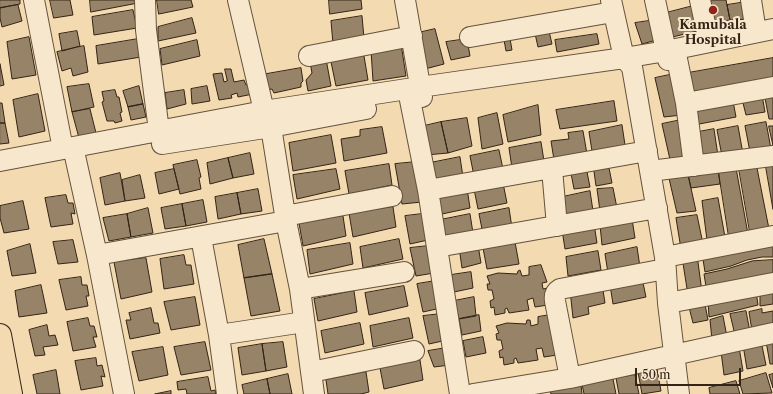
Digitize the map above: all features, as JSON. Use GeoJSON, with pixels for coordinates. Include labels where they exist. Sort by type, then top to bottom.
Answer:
{"type":"FeatureCollection","features":[{"type":"Feature","properties":{"kind":"main road"},"geometry":{"type":"LineString","coordinates":[[0,335],[11,394]]}},
{"type":"Feature","properties":{"kind":"street"},"geometry":{"type":"LineString","coordinates":[[34,0],[97,255],[124,394]]}},
{"type":"Feature","properties":{"kind":"street"},"geometry":{"type":"LineString","coordinates":[[145,0],[146,30],[159,131]]}},
{"type":"Feature","properties":{"kind":"street"},"geometry":{"type":"LineString","coordinates":[[238,0],[268,119],[285,219],[300,290],[314,394]]}},
{"type":"Feature","properties":{"kind":"street"},"geometry":{"type":"LineString","coordinates":[[405,0],[412,36],[428,190],[460,394]]}},
{"type":"Feature","properties":{"kind":"street"},"geometry":{"type":"LineString","coordinates":[[655,0],[670,56],[686,104],[694,166]]}},
{"type":"Feature","properties":{"kind":"street"},"geometry":{"type":"LineString","coordinates":[[700,0],[709,42]]}},
{"type":"Feature","properties":{"kind":"street"},"geometry":{"type":"LineString","coordinates":[[750,0],[768,35]]}},
{"type":"Feature","properties":{"kind":"street"},"geometry":{"type":"LineString","coordinates":[[470,37],[612,6],[628,62],[647,151],[657,208],[665,263],[678,394]]}},
{"type":"Feature","properties":{"kind":"street"},"geometry":{"type":"LineString","coordinates":[[0,171],[159,131],[268,119],[670,56],[768,35]]}},
{"type":"Feature","properties":{"kind":"street"},"geometry":{"type":"LineString","coordinates":[[670,56],[709,42],[768,35]]}},
{"type":"Feature","properties":{"kind":"street"},"geometry":{"type":"LineString","coordinates":[[309,56],[412,36]]}},
{"type":"Feature","properties":{"kind":"street"},"geometry":{"type":"LineString","coordinates":[[686,104],[773,87]]}},
{"type":"Feature","properties":{"kind":"street"},"geometry":{"type":"LineString","coordinates":[[0,161],[71,152],[162,144],[268,119]]}},
{"type":"Feature","properties":{"kind":"street"},"geometry":{"type":"LineString","coordinates":[[428,190],[647,151]]}},
{"type":"Feature","properties":{"kind":"street"},"geometry":{"type":"LineString","coordinates":[[650,171],[773,156]]}},
{"type":"Feature","properties":{"kind":"street"},"geometry":{"type":"LineString","coordinates":[[552,169],[557,226]]}},
{"type":"Feature","properties":{"kind":"street"},"geometry":{"type":"LineString","coordinates":[[97,255],[201,236],[392,196]]}},
{"type":"Feature","properties":{"kind":"street"},"geometry":{"type":"LineString","coordinates":[[437,247],[657,208]]}},
{"type":"Feature","properties":{"kind":"street"},"geometry":{"type":"LineString","coordinates":[[201,236],[219,335],[227,394]]}},
{"type":"Feature","properties":{"kind":"street"},"geometry":{"type":"LineString","coordinates":[[570,378],[554,296],[560,289],[773,236]]}},
{"type":"Feature","properties":{"kind":"street"},"geometry":{"type":"LineString","coordinates":[[300,290],[404,272]]}},
{"type":"Feature","properties":{"kind":"street"},"geometry":{"type":"LineString","coordinates":[[668,303],[773,283]]}},
{"type":"Feature","properties":{"kind":"street"},"geometry":{"type":"LineString","coordinates":[[219,335],[304,322]]}},
{"type":"Feature","properties":{"kind":"street"},"geometry":{"type":"LineString","coordinates":[[484,393],[570,378],[773,333]]}},
{"type":"Feature","properties":{"kind":"street"},"geometry":{"type":"LineString","coordinates":[[311,372],[414,351]]}},
{"type":"Feature","properties":{"kind":"building"},"geometry":{"type":"Polygon","coordinates":[[[0,0],[20,0],[20,4],[0,8],[0,0]]]}},
{"type":"Feature","properties":{"kind":"building"},"geometry":{"type":"Polygon","coordinates":[[[50,0],[70,0],[73,15],[54,18],[50,0]]]}},
{"type":"Feature","properties":{"kind":"building"},"geometry":{"type":"Polygon","coordinates":[[[90,0],[137,0],[138,3],[91,12],[90,0]]]}},
{"type":"Feature","properties":{"kind":"building"},"geometry":{"type":"Polygon","coordinates":[[[157,0],[191,0],[193,7],[159,14],[157,0]]]}},
{"type":"Feature","properties":{"kind":"building"},"geometry":{"type":"Polygon","coordinates":[[[329,0],[361,0],[362,9],[330,14],[329,0]]]}},
{"type":"Feature","properties":{"kind":"building"},"geometry":{"type":"Polygon","coordinates":[[[708,0],[726,0],[730,20],[714,24],[708,0]]]}},
{"type":"Feature","properties":{"kind":"building"},"geometry":{"type":"Polygon","coordinates":[[[746,2],[749,19],[730,20],[727,5],[746,2]]]}},
{"type":"Feature","properties":{"kind":"building"},"geometry":{"type":"Polygon","coordinates":[[[18,5],[22,21],[2,27],[0,8],[18,5]]]}},
{"type":"Feature","properties":{"kind":"building"},"geometry":{"type":"Polygon","coordinates":[[[697,5],[702,30],[668,38],[662,14],[697,5]]]}},
{"type":"Feature","properties":{"kind":"building"},"geometry":{"type":"Polygon","coordinates":[[[133,10],[137,28],[94,35],[92,17],[133,10]]]}},
{"type":"Feature","properties":{"kind":"building"},"geometry":{"type":"Polygon","coordinates":[[[362,16],[364,38],[333,44],[331,21],[362,16]]]}},
{"type":"Feature","properties":{"kind":"building"},"geometry":{"type":"Polygon","coordinates":[[[192,18],[196,33],[158,41],[158,27],[192,18]]]}},
{"type":"Feature","properties":{"kind":"building"},"geometry":{"type":"Polygon","coordinates":[[[655,20],[660,39],[642,44],[635,23],[655,20]]]}},
{"type":"Feature","properties":{"kind":"building"},"geometry":{"type":"Polygon","coordinates":[[[548,27],[552,44],[538,47],[534,29],[548,27]]]}},
{"type":"Feature","properties":{"kind":"building"},"geometry":{"type":"Polygon","coordinates":[[[435,29],[444,64],[425,69],[418,33],[435,29]]]}},
{"type":"Feature","properties":{"kind":"building"},"geometry":{"type":"Polygon","coordinates":[[[77,31],[80,46],[62,51],[59,34],[77,31]]]}},
{"type":"Feature","properties":{"kind":"building"},"geometry":{"type":"Polygon","coordinates":[[[509,33],[512,50],[506,51],[503,34],[509,33]]]}},
{"type":"Feature","properties":{"kind":"building"},"geometry":{"type":"Polygon","coordinates":[[[597,34],[599,44],[557,52],[555,40],[597,34]]]}},
{"type":"Feature","properties":{"kind":"building"},"geometry":{"type":"Polygon","coordinates":[[[29,37],[36,75],[12,79],[7,42],[29,37]]]}},
{"type":"Feature","properties":{"kind":"building"},"geometry":{"type":"Polygon","coordinates":[[[138,39],[141,57],[98,64],[96,46],[138,39]]]}},
{"type":"Feature","properties":{"kind":"building"},"geometry":{"type":"Polygon","coordinates":[[[467,39],[470,56],[451,60],[446,42],[467,39]]]}},
{"type":"Feature","properties":{"kind":"building"},"geometry":{"type":"Polygon","coordinates":[[[197,40],[200,56],[162,65],[160,49],[197,40]]]}},
{"type":"Feature","properties":{"kind":"building"},"geometry":{"type":"Polygon","coordinates":[[[401,44],[406,76],[373,81],[371,50],[401,44]]]}},
{"type":"Feature","properties":{"kind":"building"},"geometry":{"type":"Polygon","coordinates":[[[84,46],[88,72],[73,76],[71,68],[62,71],[57,52],[84,46]]]}},
{"type":"Feature","properties":{"kind":"building"},"geometry":{"type":"Polygon","coordinates":[[[363,50],[368,80],[336,86],[330,57],[363,50]]]}},
{"type":"Feature","properties":{"kind":"building"},"geometry":{"type":"Polygon","coordinates":[[[773,58],[773,78],[690,93],[688,73],[773,58]]]}},
{"type":"Feature","properties":{"kind":"building"},"geometry":{"type":"Polygon","coordinates":[[[326,59],[331,86],[308,91],[306,80],[312,73],[310,62],[326,59]]]}},
{"type":"Feature","properties":{"kind":"building"},"geometry":{"type":"Polygon","coordinates":[[[0,64],[4,85],[0,86],[0,64]]]}},
{"type":"Feature","properties":{"kind":"building"},"geometry":{"type":"Polygon","coordinates":[[[301,68],[303,81],[301,83],[301,87],[274,93],[272,89],[267,90],[261,75],[301,68]]]}},
{"type":"Feature","properties":{"kind":"building"},"geometry":{"type":"Polygon","coordinates":[[[225,69],[231,69],[234,82],[244,80],[246,85],[250,84],[253,94],[238,97],[237,93],[231,95],[232,98],[219,100],[213,74],[222,73],[224,82],[227,81],[225,69]]]}},
{"type":"Feature","properties":{"kind":"building"},"geometry":{"type":"Polygon","coordinates":[[[674,74],[682,115],[664,117],[655,78],[674,74]]]}},
{"type":"Feature","properties":{"kind":"building"},"geometry":{"type":"Polygon","coordinates":[[[89,84],[94,107],[72,112],[67,87],[89,84]]]}},
{"type":"Feature","properties":{"kind":"building"},"geometry":{"type":"Polygon","coordinates":[[[139,86],[143,104],[128,107],[123,91],[139,86]]]}},
{"type":"Feature","properties":{"kind":"building"},"geometry":{"type":"Polygon","coordinates":[[[207,86],[210,101],[192,104],[191,89],[207,86]]]}},
{"type":"Feature","properties":{"kind":"building"},"geometry":{"type":"Polygon","coordinates":[[[115,90],[117,97],[119,97],[122,121],[115,123],[114,121],[107,121],[102,102],[104,101],[102,92],[115,90]]]}},
{"type":"Feature","properties":{"kind":"building"},"geometry":{"type":"Polygon","coordinates":[[[184,90],[186,104],[167,109],[165,93],[184,90]]]}},
{"type":"Feature","properties":{"kind":"building"},"geometry":{"type":"Polygon","coordinates":[[[773,91],[773,119],[769,119],[764,93],[773,91]]]}},
{"type":"Feature","properties":{"kind":"building"},"geometry":{"type":"Polygon","coordinates":[[[38,94],[45,131],[19,137],[13,100],[38,94]]]}},
{"type":"Feature","properties":{"kind":"building"},"geometry":{"type":"Polygon","coordinates":[[[762,95],[765,112],[746,115],[742,99],[762,95]]]}},
{"type":"Feature","properties":{"kind":"building"},"geometry":{"type":"Polygon","coordinates":[[[614,101],[617,121],[560,129],[556,110],[614,101]]]}},
{"type":"Feature","properties":{"kind":"building"},"geometry":{"type":"Polygon","coordinates":[[[733,101],[736,117],[694,125],[690,108],[733,101]]]}},
{"type":"Feature","properties":{"kind":"building"},"geometry":{"type":"Polygon","coordinates":[[[0,103],[2,103],[5,123],[0,123],[0,103]]]}},
{"type":"Feature","properties":{"kind":"building"},"geometry":{"type":"Polygon","coordinates":[[[143,104],[146,117],[131,120],[128,107],[143,104]]]}},
{"type":"Feature","properties":{"kind":"building"},"geometry":{"type":"Polygon","coordinates":[[[538,105],[541,135],[508,142],[503,115],[538,105]]]}},
{"type":"Feature","properties":{"kind":"building"},"geometry":{"type":"Polygon","coordinates":[[[90,109],[96,133],[79,138],[72,112],[90,109]]]}},
{"type":"Feature","properties":{"kind":"building"},"geometry":{"type":"Polygon","coordinates":[[[497,113],[503,144],[482,149],[478,118],[497,113]]]}},
{"type":"Feature","properties":{"kind":"building"},"geometry":{"type":"Polygon","coordinates":[[[467,118],[472,146],[448,153],[441,122],[467,118]]]}},
{"type":"Feature","properties":{"kind":"building"},"geometry":{"type":"Polygon","coordinates":[[[681,120],[689,161],[671,164],[662,124],[681,120]]]}},
{"type":"Feature","properties":{"kind":"building"},"geometry":{"type":"Polygon","coordinates":[[[441,122],[448,153],[426,155],[420,127],[441,122]]]}},
{"type":"Feature","properties":{"kind":"building"},"geometry":{"type":"Polygon","coordinates":[[[766,122],[771,149],[750,152],[745,126],[766,122]]]}},
{"type":"Feature","properties":{"kind":"building"},"geometry":{"type":"Polygon","coordinates":[[[0,123],[5,123],[9,143],[0,144],[0,123]]]}},
{"type":"Feature","properties":{"kind":"building"},"geometry":{"type":"Polygon","coordinates":[[[622,125],[625,145],[592,151],[589,132],[622,125]]]}},
{"type":"Feature","properties":{"kind":"building"},"geometry":{"type":"Polygon","coordinates":[[[738,126],[743,154],[722,156],[717,130],[738,126]]]}},
{"type":"Feature","properties":{"kind":"building"},"geometry":{"type":"Polygon","coordinates":[[[769,126],[773,126],[773,145],[769,126]]]}},
{"type":"Feature","properties":{"kind":"building"},"geometry":{"type":"Polygon","coordinates":[[[382,127],[387,153],[344,161],[341,139],[360,136],[360,130],[382,127]]]}},
{"type":"Feature","properties":{"kind":"building"},"geometry":{"type":"Polygon","coordinates":[[[714,129],[718,156],[698,159],[693,133],[714,129]]]}},
{"type":"Feature","properties":{"kind":"building"},"geometry":{"type":"Polygon","coordinates":[[[583,131],[587,154],[554,160],[551,141],[569,139],[568,133],[583,131]]]}},
{"type":"Feature","properties":{"kind":"building"},"geometry":{"type":"Polygon","coordinates":[[[331,135],[336,163],[293,171],[289,143],[331,135]]]}},
{"type":"Feature","properties":{"kind":"building"},"geometry":{"type":"Polygon","coordinates":[[[541,142],[544,161],[512,168],[509,148],[541,142]]]}},
{"type":"Feature","properties":{"kind":"building"},"geometry":{"type":"Polygon","coordinates":[[[499,150],[503,169],[474,176],[470,156],[499,150]]]}},
{"type":"Feature","properties":{"kind":"building"},"geometry":{"type":"Polygon","coordinates":[[[250,153],[254,174],[233,178],[228,158],[250,153]]]}},
{"type":"Feature","properties":{"kind":"building"},"geometry":{"type":"Polygon","coordinates":[[[460,157],[463,177],[434,183],[430,163],[460,157]]]}},
{"type":"Feature","properties":{"kind":"building"},"geometry":{"type":"Polygon","coordinates":[[[228,158],[233,178],[210,184],[207,163],[228,158]]]}},
{"type":"Feature","properties":{"kind":"building"},"geometry":{"type":"Polygon","coordinates":[[[197,160],[201,177],[199,178],[201,189],[180,194],[173,165],[197,160]]]}},
{"type":"Feature","properties":{"kind":"building"},"geometry":{"type":"Polygon","coordinates":[[[765,161],[773,161],[773,209],[765,161]]]}},
{"type":"Feature","properties":{"kind":"building"},"geometry":{"type":"Polygon","coordinates":[[[416,162],[422,202],[402,204],[395,164],[416,162]]]}},
{"type":"Feature","properties":{"kind":"building"},"geometry":{"type":"Polygon","coordinates":[[[608,163],[612,183],[596,186],[593,164],[608,163]]]}},
{"type":"Feature","properties":{"kind":"building"},"geometry":{"type":"Polygon","coordinates":[[[738,163],[756,163],[769,229],[750,232],[738,163]]]}},
{"type":"Feature","properties":{"kind":"building"},"geometry":{"type":"Polygon","coordinates":[[[389,164],[392,185],[349,194],[345,171],[389,164]]]}},
{"type":"Feature","properties":{"kind":"building"},"geometry":{"type":"Polygon","coordinates":[[[586,167],[590,187],[574,189],[570,168],[586,167]]]}},
{"type":"Feature","properties":{"kind":"building"},"geometry":{"type":"Polygon","coordinates":[[[718,167],[736,168],[748,234],[729,237],[718,167]]]}},
{"type":"Feature","properties":{"kind":"building"},"geometry":{"type":"Polygon","coordinates":[[[718,167],[720,184],[691,188],[687,170],[718,167]]]}},
{"type":"Feature","properties":{"kind":"building"},"geometry":{"type":"Polygon","coordinates":[[[174,169],[179,189],[159,194],[155,173],[174,169]]]}},
{"type":"Feature","properties":{"kind":"building"},"geometry":{"type":"Polygon","coordinates":[[[336,169],[340,189],[297,199],[293,175],[336,169]]]}},
{"type":"Feature","properties":{"kind":"building"},"geometry":{"type":"Polygon","coordinates":[[[687,170],[696,211],[677,213],[668,174],[687,170]]]}},
{"type":"Feature","properties":{"kind":"building"},"geometry":{"type":"Polygon","coordinates":[[[120,173],[125,201],[105,205],[100,178],[120,173]]]}},
{"type":"Feature","properties":{"kind":"building"},"geometry":{"type":"Polygon","coordinates":[[[140,175],[145,198],[125,201],[122,180],[140,175]]]}},
{"type":"Feature","properties":{"kind":"building"},"geometry":{"type":"Polygon","coordinates":[[[503,183],[507,203],[478,209],[474,189],[503,183]]]}},
{"type":"Feature","properties":{"kind":"building"},"geometry":{"type":"Polygon","coordinates":[[[467,188],[470,208],[442,214],[437,194],[467,188]]]}},
{"type":"Feature","properties":{"kind":"building"},"geometry":{"type":"Polygon","coordinates":[[[613,188],[617,208],[600,211],[597,189],[613,188]]]}},
{"type":"Feature","properties":{"kind":"building"},"geometry":{"type":"Polygon","coordinates":[[[258,189],[262,211],[241,214],[237,193],[258,189]]]}},
{"type":"Feature","properties":{"kind":"building"},"geometry":{"type":"Polygon","coordinates":[[[590,191],[593,211],[561,217],[558,198],[590,191]]]}},
{"type":"Feature","properties":{"kind":"building"},"geometry":{"type":"Polygon","coordinates":[[[237,193],[241,214],[218,219],[215,197],[237,193]]]}},
{"type":"Feature","properties":{"kind":"building"},"geometry":{"type":"Polygon","coordinates":[[[66,195],[68,203],[73,203],[75,214],[71,213],[73,224],[51,227],[45,198],[66,195]]]}},
{"type":"Feature","properties":{"kind":"building"},"geometry":{"type":"Polygon","coordinates":[[[718,198],[725,237],[707,240],[702,201],[718,198]]]}},
{"type":"Feature","properties":{"kind":"building"},"geometry":{"type":"Polygon","coordinates":[[[203,200],[207,222],[186,226],[182,204],[203,200]]]}},
{"type":"Feature","properties":{"kind":"building"},"geometry":{"type":"Polygon","coordinates":[[[23,201],[29,229],[4,233],[0,218],[0,206],[23,201]]]}},
{"type":"Feature","properties":{"kind":"building"},"geometry":{"type":"Polygon","coordinates":[[[182,204],[186,226],[165,229],[161,208],[182,204]]]}},
{"type":"Feature","properties":{"kind":"building"},"geometry":{"type":"Polygon","coordinates":[[[393,207],[396,227],[353,237],[349,213],[393,207]]]}},
{"type":"Feature","properties":{"kind":"building"},"geometry":{"type":"Polygon","coordinates":[[[148,208],[153,233],[131,237],[127,214],[148,208]]]}},
{"type":"Feature","properties":{"kind":"building"},"geometry":{"type":"Polygon","coordinates":[[[509,208],[512,228],[483,234],[479,214],[509,208]]]}},
{"type":"Feature","properties":{"kind":"building"},"geometry":{"type":"Polygon","coordinates":[[[127,214],[131,237],[109,241],[103,218],[127,214]]]}},
{"type":"Feature","properties":{"kind":"building"},"geometry":{"type":"Polygon","coordinates":[[[422,214],[428,240],[410,244],[405,216],[422,214]]]}},
{"type":"Feature","properties":{"kind":"building"},"geometry":{"type":"Polygon","coordinates":[[[470,214],[473,233],[445,240],[440,220],[470,214]]]}},
{"type":"Feature","properties":{"kind":"building"},"geometry":{"type":"Polygon","coordinates":[[[697,215],[703,244],[681,249],[676,218],[697,215]]]}},
{"type":"Feature","properties":{"kind":"building"},"geometry":{"type":"Polygon","coordinates":[[[343,216],[346,236],[303,246],[299,223],[343,216]]]}},
{"type":"Feature","properties":{"kind":"building"},"geometry":{"type":"Polygon","coordinates":[[[632,219],[635,238],[602,245],[600,225],[632,219]]]}},
{"type":"Feature","properties":{"kind":"building"},"geometry":{"type":"Polygon","coordinates":[[[594,224],[597,243],[565,249],[562,230],[594,224]]]}},
{"type":"Feature","properties":{"kind":"building"},"geometry":{"type":"Polygon","coordinates":[[[264,239],[272,274],[244,278],[238,245],[264,239]]]}},
{"type":"Feature","properties":{"kind":"building"},"geometry":{"type":"Polygon","coordinates":[[[399,239],[403,259],[363,268],[360,247],[399,239]]]}},
{"type":"Feature","properties":{"kind":"building"},"geometry":{"type":"Polygon","coordinates":[[[773,239],[773,257],[762,257],[747,260],[731,266],[705,272],[702,253],[773,239]]]}},
{"type":"Feature","properties":{"kind":"building"},"geometry":{"type":"Polygon","coordinates":[[[73,240],[78,262],[58,264],[53,242],[73,240]]]}},
{"type":"Feature","properties":{"kind":"building"},"geometry":{"type":"Polygon","coordinates":[[[515,242],[519,264],[487,269],[483,248],[515,242]]]}},
{"type":"Feature","properties":{"kind":"building"},"geometry":{"type":"Polygon","coordinates":[[[350,243],[353,264],[310,274],[307,250],[350,243]]]}},
{"type":"Feature","properties":{"kind":"building"},"geometry":{"type":"Polygon","coordinates":[[[30,244],[36,273],[12,276],[7,251],[30,244]]]}},
{"type":"Feature","properties":{"kind":"building"},"geometry":{"type":"Polygon","coordinates":[[[478,245],[481,263],[462,268],[459,247],[478,245]]]}},
{"type":"Feature","properties":{"kind":"building"},"geometry":{"type":"Polygon","coordinates":[[[428,246],[434,273],[416,276],[410,248],[428,246]]]}},
{"type":"Feature","properties":{"kind":"building"},"geometry":{"type":"Polygon","coordinates":[[[637,247],[640,267],[608,273],[605,254],[637,247]]]}},
{"type":"Feature","properties":{"kind":"building"},"geometry":{"type":"Polygon","coordinates":[[[598,251],[601,270],[568,276],[566,257],[598,251]]]}},
{"type":"Feature","properties":{"kind":"building"},"geometry":{"type":"Polygon","coordinates":[[[184,255],[186,265],[191,265],[194,284],[164,289],[160,259],[184,255]]]}},
{"type":"Feature","properties":{"kind":"building"},"geometry":{"type":"Polygon","coordinates":[[[697,255],[702,292],[688,295],[682,257],[697,255]]]}},
{"type":"Feature","properties":{"kind":"building"},"geometry":{"type":"Polygon","coordinates":[[[146,258],[152,292],[121,299],[114,262],[146,258]]]}},
{"type":"Feature","properties":{"kind":"building"},"geometry":{"type":"Polygon","coordinates":[[[773,260],[773,280],[707,293],[704,274],[752,261],[773,260]]]}},
{"type":"Feature","properties":{"kind":"building"},"geometry":{"type":"Polygon","coordinates":[[[541,265],[547,282],[542,283],[543,289],[548,288],[548,305],[535,307],[533,298],[527,300],[529,310],[509,313],[507,308],[505,309],[505,313],[495,315],[494,307],[491,308],[490,301],[494,299],[492,290],[488,290],[487,284],[490,284],[487,276],[498,273],[517,274],[520,270],[522,276],[529,275],[529,267],[541,265]]]}},
{"type":"Feature","properties":{"kind":"building"},"geometry":{"type":"Polygon","coordinates":[[[471,272],[473,288],[454,292],[451,275],[471,272]]]}},
{"type":"Feature","properties":{"kind":"building"},"geometry":{"type":"Polygon","coordinates":[[[272,274],[280,311],[251,316],[244,278],[272,274]]]}},
{"type":"Feature","properties":{"kind":"building"},"geometry":{"type":"Polygon","coordinates":[[[81,277],[82,285],[87,285],[89,296],[86,296],[88,306],[66,310],[59,280],[81,277]]]}},
{"type":"Feature","properties":{"kind":"building"},"geometry":{"type":"Polygon","coordinates":[[[642,278],[646,297],[613,304],[610,285],[642,278]]]}},
{"type":"Feature","properties":{"kind":"building"},"geometry":{"type":"Polygon","coordinates":[[[435,281],[441,308],[423,312],[417,284],[435,281]]]}},
{"type":"Feature","properties":{"kind":"building"},"geometry":{"type":"Polygon","coordinates":[[[602,284],[605,303],[588,307],[589,314],[573,318],[570,290],[602,284]]]}},
{"type":"Feature","properties":{"kind":"building"},"geometry":{"type":"Polygon","coordinates":[[[41,285],[47,313],[19,317],[15,291],[41,285]]]}},
{"type":"Feature","properties":{"kind":"building"},"geometry":{"type":"Polygon","coordinates":[[[404,286],[408,306],[369,315],[365,293],[404,286]]]}},
{"type":"Feature","properties":{"kind":"building"},"geometry":{"type":"Polygon","coordinates":[[[773,286],[773,304],[760,306],[760,289],[773,286]]]}},
{"type":"Feature","properties":{"kind":"building"},"geometry":{"type":"Polygon","coordinates":[[[354,291],[357,312],[318,321],[314,299],[354,291]]]}},
{"type":"Feature","properties":{"kind":"building"},"geometry":{"type":"Polygon","coordinates":[[[756,291],[758,305],[709,317],[708,300],[756,291]]]}},
{"type":"Feature","properties":{"kind":"building"},"geometry":{"type":"Polygon","coordinates":[[[195,297],[200,325],[171,330],[164,302],[195,297]]]}},
{"type":"Feature","properties":{"kind":"building"},"geometry":{"type":"Polygon","coordinates":[[[474,297],[476,316],[459,319],[454,301],[474,297]]]}},
{"type":"Feature","properties":{"kind":"building"},"geometry":{"type":"Polygon","coordinates":[[[704,299],[708,320],[693,323],[688,303],[704,299]]]}},
{"type":"Feature","properties":{"kind":"building"},"geometry":{"type":"Polygon","coordinates":[[[151,308],[154,323],[158,323],[160,333],[130,339],[126,320],[131,320],[129,313],[151,308]]]}},
{"type":"Feature","properties":{"kind":"building"},"geometry":{"type":"Polygon","coordinates":[[[762,309],[762,313],[773,311],[773,328],[752,331],[749,312],[762,309]]]}},
{"type":"Feature","properties":{"kind":"building"},"geometry":{"type":"Polygon","coordinates":[[[746,311],[750,332],[735,335],[730,314],[746,311]]]}},
{"type":"Feature","properties":{"kind":"building"},"geometry":{"type":"Polygon","coordinates":[[[441,314],[447,340],[429,344],[423,316],[441,314]]]}},
{"type":"Feature","properties":{"kind":"building"},"geometry":{"type":"Polygon","coordinates":[[[479,315],[481,331],[462,335],[459,319],[479,315]]]}},
{"type":"Feature","properties":{"kind":"building"},"geometry":{"type":"Polygon","coordinates":[[[550,315],[557,355],[544,357],[542,348],[536,349],[538,360],[518,363],[516,358],[514,359],[514,363],[504,365],[503,357],[500,358],[499,351],[503,349],[501,340],[497,340],[496,334],[499,333],[496,326],[507,323],[526,324],[527,320],[530,320],[531,326],[538,324],[538,317],[550,315]]]}},
{"type":"Feature","properties":{"kind":"building"},"geometry":{"type":"Polygon","coordinates":[[[723,316],[727,337],[712,340],[710,320],[723,316]]]}},
{"type":"Feature","properties":{"kind":"building"},"geometry":{"type":"Polygon","coordinates":[[[88,318],[90,326],[94,326],[97,337],[93,337],[96,347],[73,351],[67,322],[88,318]]]}},
{"type":"Feature","properties":{"kind":"building"},"geometry":{"type":"Polygon","coordinates":[[[409,318],[413,338],[373,347],[370,326],[409,318]]]}},
{"type":"Feature","properties":{"kind":"building"},"geometry":{"type":"Polygon","coordinates":[[[360,323],[364,344],[325,353],[321,331],[360,323]]]}},
{"type":"Feature","properties":{"kind":"building"},"geometry":{"type":"Polygon","coordinates":[[[47,325],[49,336],[55,335],[58,345],[43,347],[45,355],[35,356],[29,330],[47,325]]]}},
{"type":"Feature","properties":{"kind":"building"},"geometry":{"type":"Polygon","coordinates":[[[483,337],[486,353],[466,357],[463,341],[483,337]]]}},
{"type":"Feature","properties":{"kind":"building"},"geometry":{"type":"Polygon","coordinates":[[[773,339],[773,364],[770,364],[766,341],[773,339]]]}},
{"type":"Feature","properties":{"kind":"building"},"geometry":{"type":"Polygon","coordinates":[[[761,341],[766,365],[747,369],[743,345],[761,341]]]}},
{"type":"Feature","properties":{"kind":"building"},"geometry":{"type":"Polygon","coordinates":[[[205,342],[211,370],[181,375],[174,347],[205,342]]]}},
{"type":"Feature","properties":{"kind":"building"},"geometry":{"type":"Polygon","coordinates":[[[283,342],[287,367],[266,371],[262,344],[283,342]]]}},
{"type":"Feature","properties":{"kind":"building"},"geometry":{"type":"Polygon","coordinates":[[[262,344],[266,371],[242,375],[238,348],[262,344]]]}},
{"type":"Feature","properties":{"kind":"building"},"geometry":{"type":"Polygon","coordinates":[[[163,347],[168,375],[139,381],[132,352],[163,347]]]}},
{"type":"Feature","properties":{"kind":"building"},"geometry":{"type":"Polygon","coordinates":[[[739,347],[743,371],[724,375],[721,351],[739,347]]]}},
{"type":"Feature","properties":{"kind":"building"},"geometry":{"type":"Polygon","coordinates":[[[446,348],[450,365],[434,367],[428,351],[446,348]]]}},
{"type":"Feature","properties":{"kind":"building"},"geometry":{"type":"Polygon","coordinates":[[[96,358],[97,366],[102,365],[105,377],[101,376],[103,386],[81,390],[75,361],[96,358]]]}},
{"type":"Feature","properties":{"kind":"building"},"geometry":{"type":"Polygon","coordinates":[[[420,360],[423,380],[384,389],[380,368],[420,360]]]}},
{"type":"Feature","properties":{"kind":"building"},"geometry":{"type":"Polygon","coordinates":[[[657,369],[661,391],[642,394],[638,372],[657,369]]]}},
{"type":"Feature","properties":{"kind":"building"},"geometry":{"type":"Polygon","coordinates":[[[56,370],[60,394],[37,394],[33,375],[56,370]]]}},
{"type":"Feature","properties":{"kind":"building"},"geometry":{"type":"Polygon","coordinates":[[[366,372],[369,392],[361,394],[328,394],[326,380],[366,372]]]}},
{"type":"Feature","properties":{"kind":"building"},"geometry":{"type":"Polygon","coordinates":[[[766,373],[772,393],[743,394],[739,381],[766,373]]]}},
{"type":"Feature","properties":{"kind":"building"},"geometry":{"type":"Polygon","coordinates":[[[288,374],[292,394],[270,394],[267,379],[288,374]]]}},
{"type":"Feature","properties":{"kind":"building"},"geometry":{"type":"Polygon","coordinates":[[[773,374],[773,388],[769,375],[773,374]]]}},
{"type":"Feature","properties":{"kind":"building"},"geometry":{"type":"Polygon","coordinates":[[[635,375],[639,394],[619,394],[616,378],[635,375]]]}},
{"type":"Feature","properties":{"kind":"building"},"geometry":{"type":"Polygon","coordinates":[[[208,377],[211,391],[215,390],[216,394],[187,394],[186,389],[178,390],[177,382],[208,377]]]}},
{"type":"Feature","properties":{"kind":"building"},"geometry":{"type":"Polygon","coordinates":[[[267,379],[270,394],[244,394],[242,385],[267,379]]]}},
{"type":"Feature","properties":{"kind":"building"},"geometry":{"type":"Polygon","coordinates":[[[613,379],[616,394],[584,394],[582,384],[613,379]]]}},
{"type":"Feature","properties":{"kind":"building"},"geometry":{"type":"Polygon","coordinates":[[[736,381],[740,394],[710,394],[709,388],[736,381]]]}},
{"type":"Feature","properties":{"kind":"building"},"geometry":{"type":"Polygon","coordinates":[[[581,385],[582,394],[551,394],[550,390],[581,385]]]}},
{"type":"Feature","properties":{"kind":"building"},"geometry":{"type":"Polygon","coordinates":[[[171,391],[171,394],[155,394],[171,391]]]}},
{"type":"Feature","properties":{"kind":"place","name":"Kamubala Hospital"},"geometry":{"type":"Point","coordinates":[713,10]}}]}
